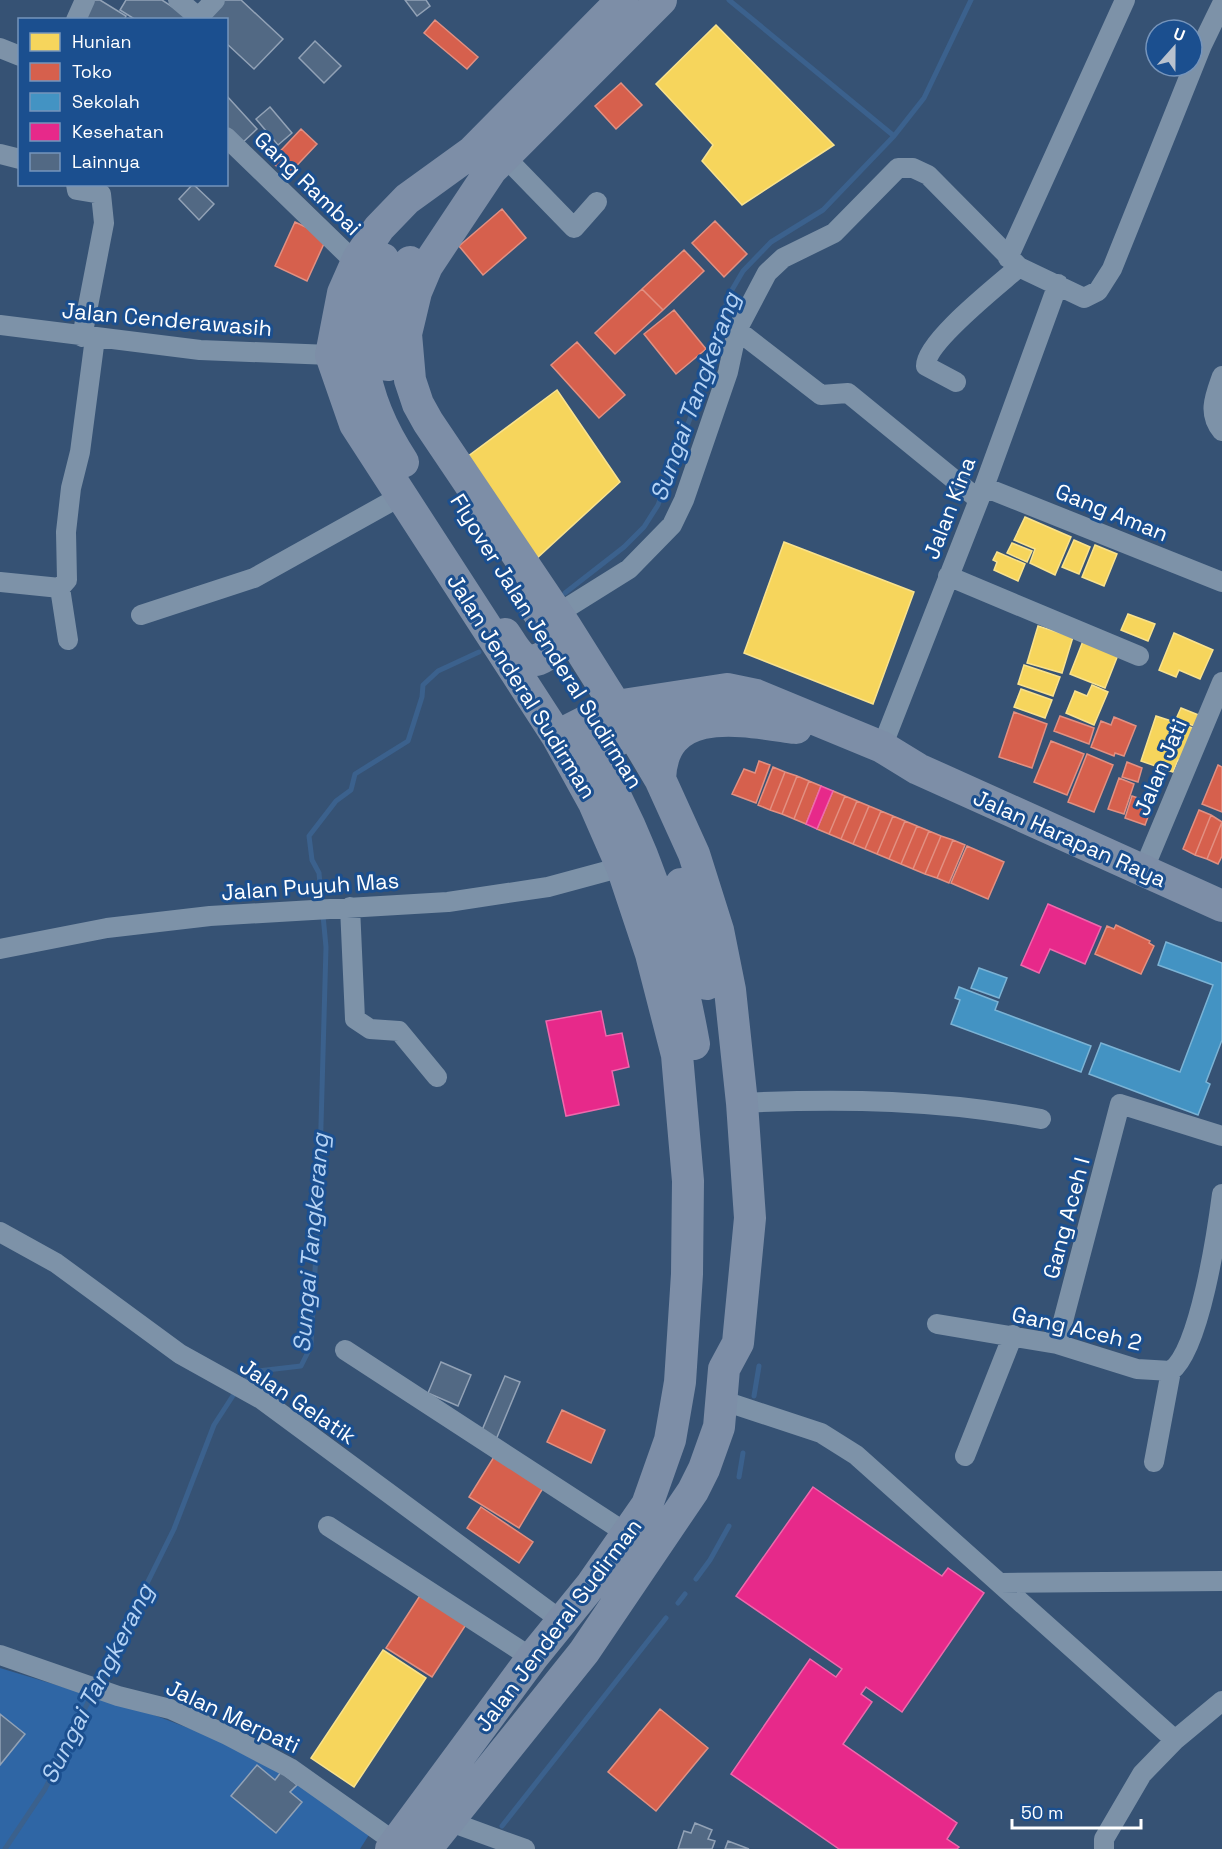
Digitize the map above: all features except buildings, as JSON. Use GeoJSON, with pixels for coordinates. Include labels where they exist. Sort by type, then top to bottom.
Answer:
{"type":"FeatureCollection","features":[{"type":"Feature","properties":{"kind":"main road","name":"Jalan Jenderal Sudirman"},"geometry":{"type":"LineString","coordinates":[[426,1849],[584,1652],[678,1516],[704,1469],[719,1427],[724,1369],[738,1343],[749,1241],[749,1200],[742,1103],[730,990],[718,930],[690,845],[660,779],[633,732],[417,404],[406,357],[406,334],[416,292],[427,266],[480,166],[622,0]]}},
{"type":"Feature","properties":{"kind":"main road","name":"Jalan Jenderal Sudirman"},"geometry":{"type":"LineString","coordinates":[[393,1846],[532,1659],[592,1584],[647,1505],[670,1440],[675,1418],[682,1350],[689,1208],[676,1055],[651,954],[622,867],[594,803],[557,736],[356,424],[331,356],[343,293],[356,263],[379,228],[407,199],[480,166],[662,0]]}},
{"type":"Feature","properties":{"kind":"main road","name":"Flyover Jalan Jenderal Sudirman"},"geometry":{"type":"LineString","coordinates":[[480,166],[412,217],[392,244],[375,273],[362,313],[360,336],[363,372],[373,406],[385,433],[599,765],[630,822],[647,866],[664,915],[687,1009],[702,1102],[707,1153],[711,1334]]}},
{"type":"Feature","properties":{"kind":"main road"},"geometry":{"type":"LineString","coordinates":[[477,612],[498,623],[520,656],[531,660],[543,658],[553,642],[549,629],[531,601],[532,578]]}},
{"type":"Feature","properties":{"kind":"main road"},"geometry":{"type":"LineString","coordinates":[[562,621],[604,664],[624,679],[645,687],[667,691],[705,691]]}},
{"type":"Feature","properties":{"kind":"main road","name":"Jalan Harapan Raya"},"geometry":{"type":"LineString","coordinates":[[557,736],[616,706],[727,689],[756,695],[882,747],[918,769],[1222,906]]}},
{"type":"Feature","properties":{"kind":"main road","name":"Jalan Harapan Raya"},"geometry":{"type":"LineString","coordinates":[[573,763],[633,732],[695,709],[713,706],[745,711],[878,760],[918,769]]}},
{"type":"Feature","properties":{"kind":"main road"},"geometry":{"type":"LineString","coordinates":[[660,779],[665,749],[678,733],[729,719],[796,728]]}},
{"type":"Feature","properties":{"kind":"main road"},"geometry":{"type":"LineString","coordinates":[[622,867],[627,848],[626,832],[630,825],[642,816],[658,816],[665,820],[673,833],[690,845]]}},
{"type":"Feature","properties":{"kind":"main road"},"geometry":{"type":"LineString","coordinates":[[711,1334],[720,1350],[724,1369]]}},
{"type":"Feature","properties":{"kind":"main road"},"geometry":{"type":"LineString","coordinates":[[675,1418],[691,1397],[711,1334]]}},
{"type":"Feature","properties":{"kind":"street"},"geometry":{"type":"LineString","coordinates":[[77,18],[85,0]]}},
{"type":"Feature","properties":{"kind":"street"},"geometry":{"type":"LineString","coordinates":[[178,0],[197,18],[215,0]]}},
{"type":"Feature","properties":{"kind":"street"},"geometry":{"type":"LineString","coordinates":[[956,382],[926,366],[927,357],[956,322],[1014,262],[1125,0]]}},
{"type":"Feature","properties":{"kind":"street"},"geometry":{"type":"LineString","coordinates":[[562,621],[629,569],[672,525],[684,500],[725,383],[737,330],[767,273],[783,258],[834,232],[898,168],[913,168],[928,175],[1014,262],[1084,298],[1098,291],[1112,269],[1202,45],[1222,4]]}},
{"type":"Feature","properties":{"kind":"street"},"geometry":{"type":"LineString","coordinates":[[0,48],[18,55]]}},
{"type":"Feature","properties":{"kind":"street","name":"Gang Rambai"},"geometry":{"type":"LineString","coordinates":[[228,139],[356,263]]}},
{"type":"Feature","properties":{"kind":"street"},"geometry":{"type":"LineString","coordinates":[[0,154],[18,158]]}},
{"type":"Feature","properties":{"kind":"street"},"geometry":{"type":"LineString","coordinates":[[480,166],[574,228],[597,202]]}},
{"type":"Feature","properties":{"kind":"street"},"geometry":{"type":"LineString","coordinates":[[68,640],[60,588],[67,580],[66,532],[71,488],[80,452],[88,338],[104,223],[101,194],[77,190],[76,186]]}},
{"type":"Feature","properties":{"kind":"street","name":"Jalan Kina"},"geometry":{"type":"LineString","coordinates":[[882,747],[981,493],[1058,285]]}},
{"type":"Feature","properties":{"kind":"street","name":"Jalan Cenderawasih"},"geometry":{"type":"LineString","coordinates":[[0,325],[88,338],[200,350],[331,356]]}},
{"type":"Feature","properties":{"kind":"street","name":"Gang Aman"},"geometry":{"type":"LineString","coordinates":[[737,330],[821,395],[829,396],[844,391],[848,393],[981,493],[1222,582]]}},
{"type":"Feature","properties":{"kind":"street"},"geometry":{"type":"LineString","coordinates":[[1222,376],[1212,410],[1214,419],[1222,431]]}},
{"type":"Feature","properties":{"kind":"street"},"geometry":{"type":"LineString","coordinates":[[141,615],[254,578],[401,496]]}},
{"type":"Feature","properties":{"kind":"street"},"geometry":{"type":"LineString","coordinates":[[948,576],[1139,656]]}},
{"type":"Feature","properties":{"kind":"street"},"geometry":{"type":"LineString","coordinates":[[0,582],[60,588]]}},
{"type":"Feature","properties":{"kind":"street","name":"Jalan Jati"},"geometry":{"type":"LineString","coordinates":[[1143,871],[1222,682]]}},
{"type":"Feature","properties":{"kind":"street","name":"Jalan Puyuh Mas"},"geometry":{"type":"LineString","coordinates":[[0,949],[155,922],[343,907],[448,902],[548,887],[622,867]]}},
{"type":"Feature","properties":{"kind":"street"},"geometry":{"type":"LineString","coordinates":[[343,907],[355,1018],[370,1029],[393,1029],[402,1034],[437,1077]]}},
{"type":"Feature","properties":{"kind":"street"},"geometry":{"type":"LineString","coordinates":[[742,1103],[819,1099],[910,1101],[982,1108],[1041,1119]]}},
{"type":"Feature","properties":{"kind":"street","name":"Gang Aceh I"},"geometry":{"type":"LineString","coordinates":[[1058,1344],[1120,1104],[1222,1136]]}},
{"type":"Feature","properties":{"kind":"street"},"geometry":{"type":"LineString","coordinates":[[1154,1462],[1171,1371],[1182,1362],[1194,1329],[1216,1238],[1222,1194]]}},
{"type":"Feature","properties":{"kind":"street","name":"Jalan Gelatik"},"geometry":{"type":"LineString","coordinates":[[0,1232],[56,1263],[167,1345],[261,1399],[562,1622]]}},
{"type":"Feature","properties":{"kind":"street","name":"Gang Aceh 2"},"geometry":{"type":"LineString","coordinates":[[937,1324],[1058,1344],[1137,1369],[1171,1371]]}},
{"type":"Feature","properties":{"kind":"street"},"geometry":{"type":"LineString","coordinates":[[965,1456],[1013,1335]]}},
{"type":"Feature","properties":{"kind":"street"},"geometry":{"type":"LineString","coordinates":[[345,1350],[626,1533]]}},
{"type":"Feature","properties":{"kind":"street"},"geometry":{"type":"LineString","coordinates":[[721,1400],[820,1433],[838,1442],[891,1482],[1175,1740]]}},
{"type":"Feature","properties":{"kind":"street"},"geometry":{"type":"LineString","coordinates":[[328,1526],[532,1659]]}},
{"type":"Feature","properties":{"kind":"street"},"geometry":{"type":"LineString","coordinates":[[1001,1583],[1222,1581]]}},
{"type":"Feature","properties":{"kind":"street","name":"Jalan Merpati"},"geometry":{"type":"LineString","coordinates":[[0,1655],[118,1696],[170,1709],[290,1768],[393,1846]]}},
{"type":"Feature","properties":{"kind":"street"},"geometry":{"type":"LineString","coordinates":[[1104,1849],[1104,1839],[1142,1774],[1175,1740],[1222,1701]]}},
{"type":"Feature","properties":{"kind":"street"},"geometry":{"type":"LineString","coordinates":[[448,1821],[525,1849]]}},
{"type":"Feature","properties":{"kind":"shaded area"},"geometry":{"type":"Polygon","coordinates":[[[0,1668],[146,1712],[249,1751],[372,1830],[360,1849],[0,1849],[0,1668]]]}},
{"type":"Feature","properties":{"kind":"waterway"},"geometry":{"type":"LineString","coordinates":[[729,0],[894,136]]}},
{"type":"Feature","properties":{"kind":"waterway","name":"Sungai Tangkerang"},"geometry":{"type":"LineString","coordinates":[[565,593],[624,547],[644,527],[658,505],[699,394],[729,295],[743,271],[771,242],[823,210],[894,136],[924,98],[971,0]]}},
{"type":"Feature","properties":{"kind":"waterway","name":"Sungai Tangkerang"},"geometry":{"type":"LineString","coordinates":[[241,1383],[258,1371],[301,1366],[311,1346],[319,1196],[326,947],[319,873],[312,860],[309,836],[336,801],[351,790],[355,774],[408,741],[422,697],[423,685],[438,671],[479,652]]}},
{"type":"Feature","properties":{"kind":"waterway"},"geometry":{"type":"LineString","coordinates":[[754,1396],[759,1366]]}},
{"type":"Feature","properties":{"kind":"waterway","name":"Sungai Tangkerang"},"geometry":{"type":"LineString","coordinates":[[5,1849],[45,1789],[174,1529],[214,1425],[236,1391]]}},
{"type":"Feature","properties":{"kind":"waterway"},"geometry":{"type":"LineString","coordinates":[[739,1477],[743,1453]]}},
{"type":"Feature","properties":{"kind":"waterway"},"geometry":{"type":"LineString","coordinates":[[696,1579],[710,1560],[729,1526]]}},
{"type":"Feature","properties":{"kind":"waterway"},"geometry":{"type":"LineString","coordinates":[[678,1603],[685,1594]]}},
{"type":"Feature","properties":{"kind":"waterway"},"geometry":{"type":"LineString","coordinates":[[502,1826],[666,1618]]}}]}
